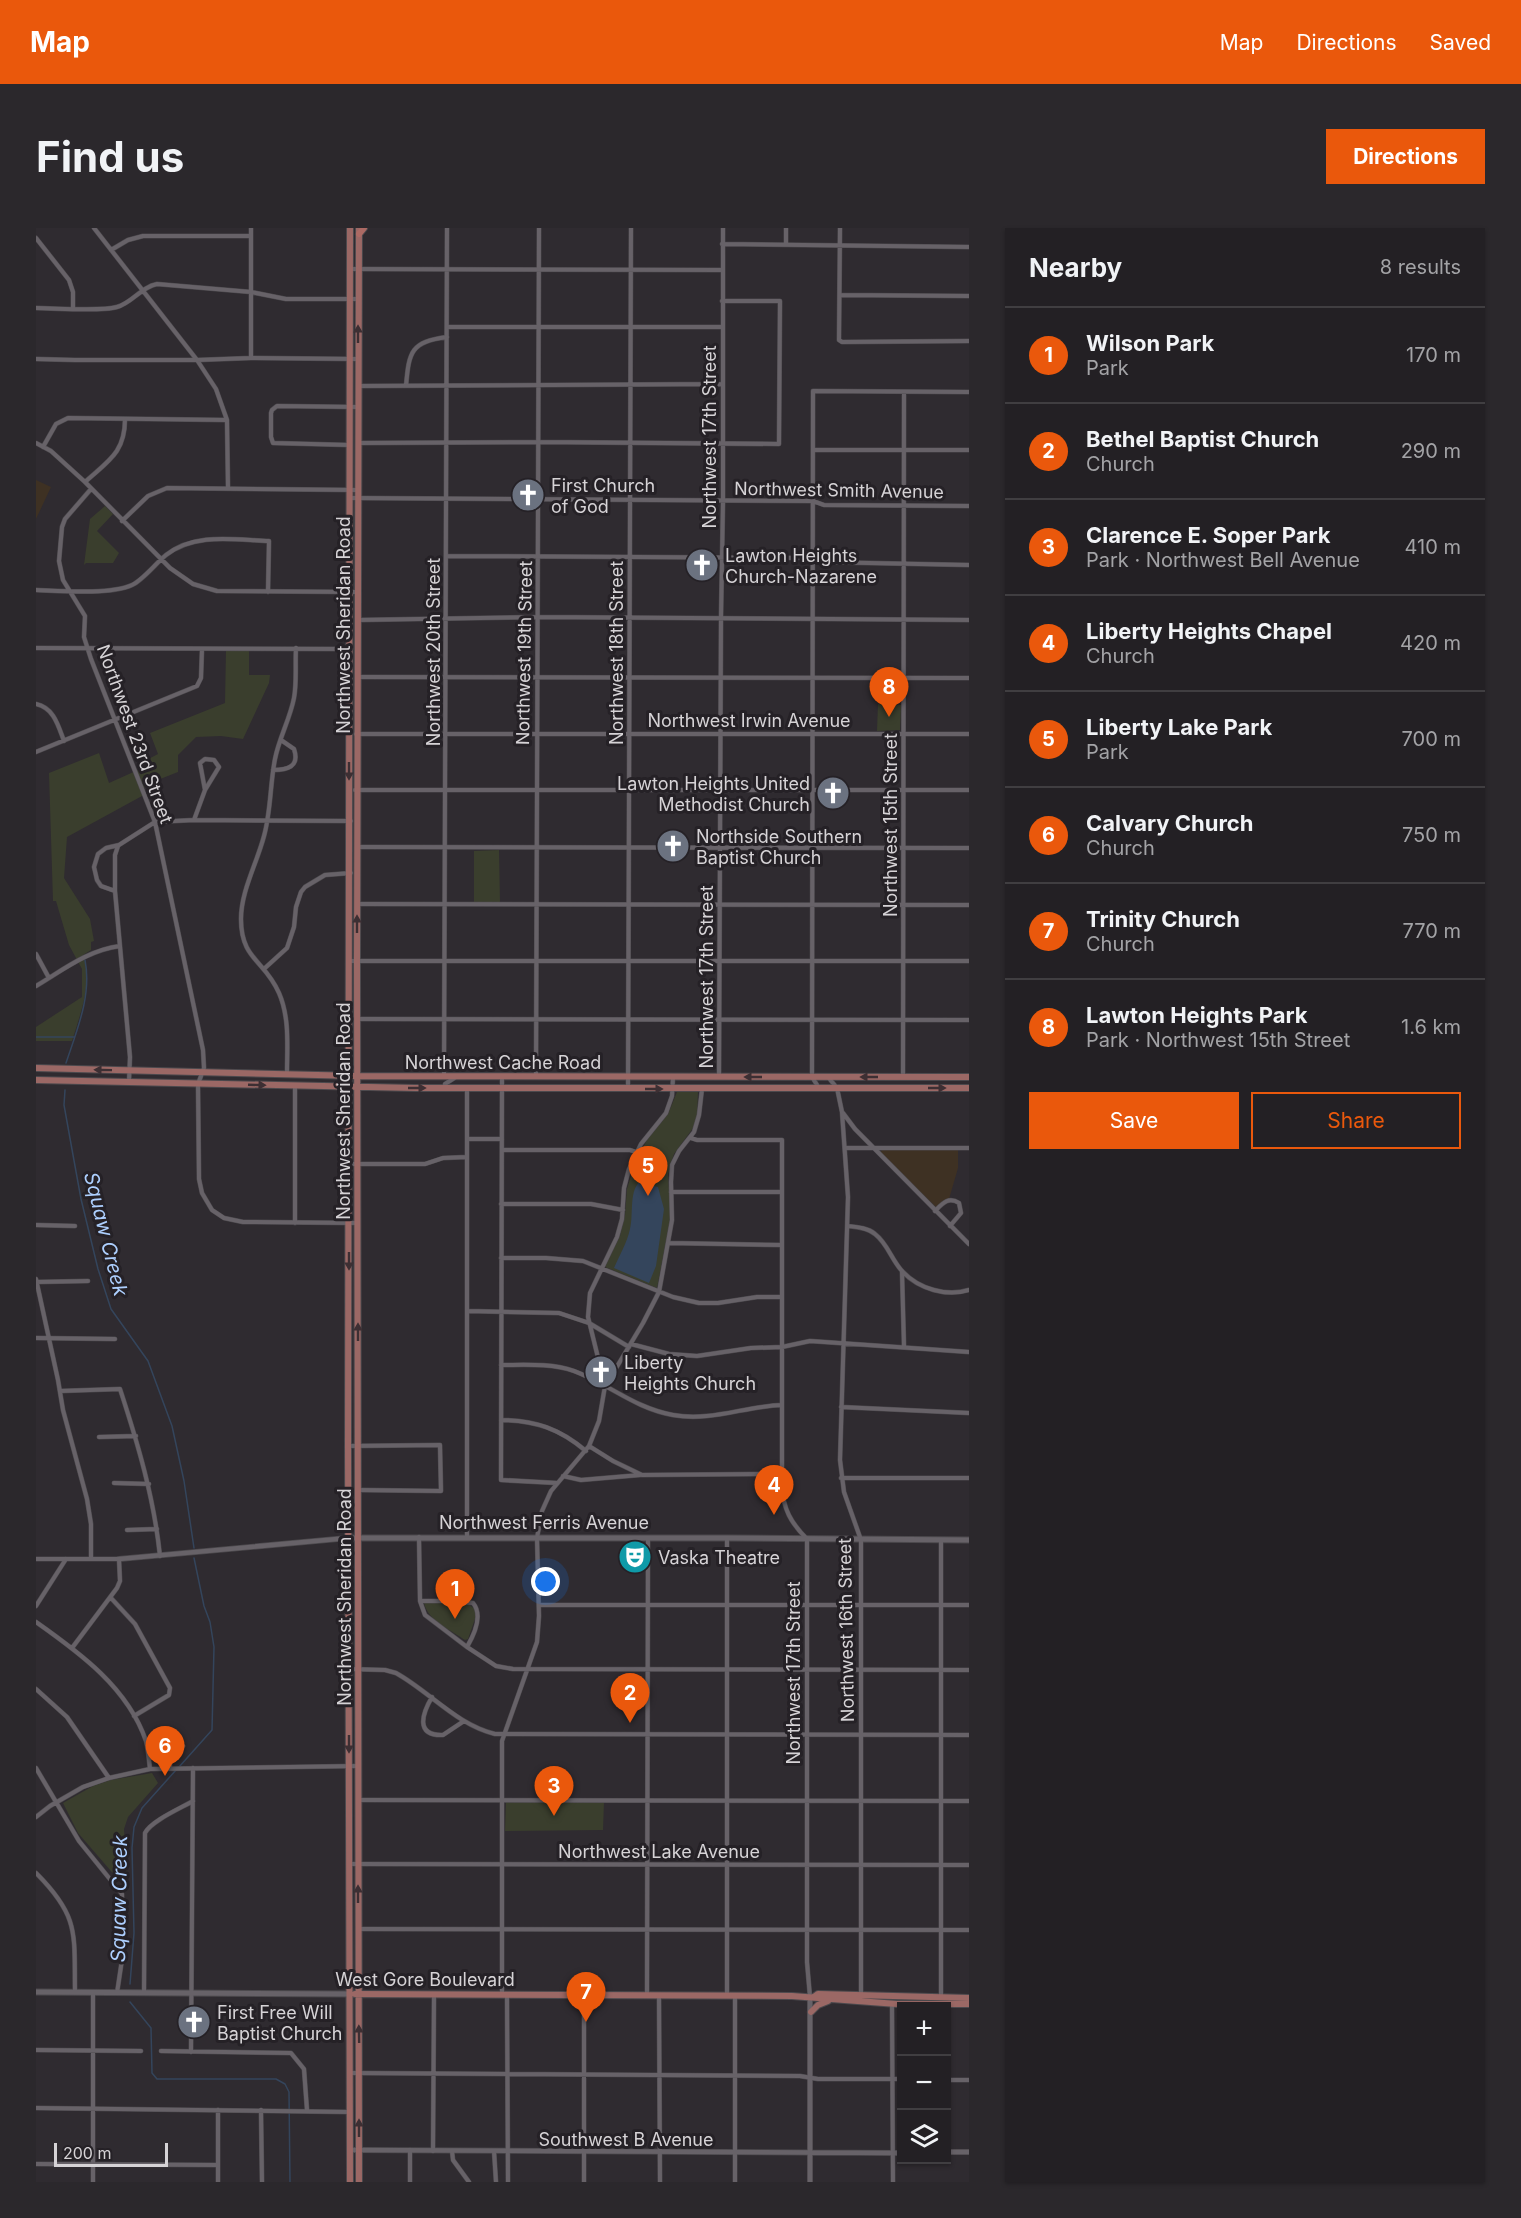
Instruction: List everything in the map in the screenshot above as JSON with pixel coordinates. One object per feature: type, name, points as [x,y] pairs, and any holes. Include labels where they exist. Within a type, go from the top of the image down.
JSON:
[{"type":"highway","points":[[359,231],[364,228]]},
{"type":"main road","name":"Northwest Sheridan Road","points":[[350,228],[348,821],[350,2182]]},
{"type":"main road","name":"Northwest Sheridan Road","points":[[359,231],[357,872],[359,2182]]},
{"type":"main road","name":"Northwest Cache Road","points":[[36,1068],[444,1077],[969,1077]]},
{"type":"main road","name":"Northwest Cache Road","points":[[36,1080],[295,1087],[502,1089],[969,1088]]},
{"type":"main road","points":[[348,1347],[351,1354],[352,1396],[358,1398]]},
{"type":"main road","points":[[348,1398],[354,1401],[358,1428]]},
{"type":"main road","name":"Northwest Ferris Avenue","points":[[348,1538],[969,1540]]},
{"type":"main road","name":"West Gore Boulevard","points":[[36,1992],[812,1997],[818,2000],[892,2004],[969,1998]]},
{"type":"main road","name":"West Gore Boulevard","points":[[812,1997],[818,1994],[861,1995],[969,2004]]},
{"type":"main road","points":[[811,2012],[818,2005],[830,2000]]},
{"type":"street","points":[[94,228],[216,389],[227,420],[228,488]]},
{"type":"street","points":[[250,358],[251,228]]},
{"type":"street","name":"Northwest 20th Street","points":[[444,1077],[447,228]]},
{"type":"street","name":"Northwest 19th Street","points":[[536,1077],[539,228]]},
{"type":"street","name":"Northwest 18th Street","points":[[628,1089],[631,228]]},
{"type":"street","name":"Northwest 17th Street","points":[[719,1078],[723,228]]},
{"type":"street","points":[[786,228],[786,245]]},
{"type":"street","points":[[840,228],[839,340],[842,342],[969,341]]},
{"type":"street","points":[[111,250],[128,240],[143,236],[251,236]]},
{"type":"street","points":[[36,238],[71,284],[73,308]]},
{"type":"street","points":[[722,244],[969,246]]},
{"type":"street","points":[[350,269],[722,270]]},
{"type":"street","points":[[36,308],[113,308],[126,303],[152,285],[163,284],[251,292],[286,299],[358,299]]},
{"type":"street","points":[[840,295],[969,296]]},
{"type":"street","points":[[358,443],[779,444],[780,301],[722,301]]},
{"type":"street","points":[[448,327],[722,327]]},
{"type":"street","points":[[406,386],[408,365],[418,346],[426,340],[448,337]]},
{"type":"street","points":[[36,359],[358,359]]},
{"type":"street","points":[[358,386],[723,384]]},
{"type":"street","points":[[819,1089],[812,1077],[813,391],[969,392]]},
{"type":"street","name":"Northwest 15th Street","points":[[903,1077],[904,392]]},
{"type":"street","points":[[349,445],[278,444],[271,441],[272,410],[277,406],[358,407]]},
{"type":"street","points":[[43,447],[56,424],[68,418],[227,420]]},
{"type":"street","points":[[86,482],[117,452],[125,434],[125,419]]},
{"type":"street","points":[[36,443],[51,451],[86,482],[161,559],[193,584],[217,591],[358,592]]},
{"type":"street","points":[[813,450],[969,450]]},
{"type":"street","points":[[122,521],[148,496],[174,487],[358,489]]},
{"type":"street","name":"Northwest 23rd Street","points":[[91,489],[73,507],[65,519],[59,561],[63,580],[85,616],[84,637],[155,822],[203,1050],[204,1073]]},
{"type":"street","name":"Northwest Smith Avenue","points":[[349,498],[813,501],[824,505],[969,506]]},
{"type":"street","points":[[36,590],[103,591],[133,585],[161,559],[182,545],[199,540],[269,541],[268,592]]},
{"type":"street","points":[[446,556],[630,556],[969,565]]},
{"type":"street","points":[[358,620],[538,617],[969,620]]},
{"type":"street","points":[[36,648],[358,649]]},
{"type":"street","points":[[287,1075],[284,1007],[279,992],[265,968],[250,955],[245,946],[241,916],[246,892],[265,835],[273,770],[295,693],[297,648]]},
{"type":"street","points":[[36,752],[197,686],[201,678],[202,649]]},
{"type":"street","points":[[358,677],[969,678]]},
{"type":"street","points":[[36,704],[54,716],[64,741]]},
{"type":"street","name":"Northwest Irwin Avenue","points":[[349,734],[969,734]]},
{"type":"street","points":[[273,770],[291,768],[295,762],[294,749],[280,740]]},
{"type":"street","points":[[194,820],[205,790],[218,771],[219,767],[214,760],[210,759],[205,759],[200,763],[205,790]]},
{"type":"street","points":[[349,790],[969,790]]},
{"type":"street","points":[[115,891],[101,886],[97,880],[94,867],[98,854],[106,848],[118,845],[155,822],[194,820],[358,821]]},
{"type":"street","points":[[118,845],[115,855],[115,891],[130,1070],[129,1081]]},
{"type":"street","points":[[358,847],[969,848]]},
{"type":"street","points":[[265,968],[287,948],[294,927],[296,907],[305,887],[325,875],[357,872]]},
{"type":"street","points":[[357,904],[445,906],[969,905]]},
{"type":"street","points":[[36,986],[100,949],[120,946]]},
{"type":"street","points":[[36,954],[49,978]]},
{"type":"street","points":[[348,961],[629,963],[969,961]]},
{"type":"street","points":[[359,1019],[969,1020]]},
{"type":"street","points":[[204,1073],[198,1084],[199,1179],[202,1193],[218,1215],[231,1221],[358,1223]]},
{"type":"street","points":[[444,1088],[445,1084],[457,1077]]},
{"type":"street","points":[[502,1077],[501,1482],[557,1483]]},
{"type":"street","points":[[803,1089],[812,1077]]},
{"type":"street","name":"Northwest 16th Street","points":[[828,1077],[837,1089],[842,1112],[848,1226],[839,1437],[841,1478],[861,1540],[861,1995]]},
{"type":"street","points":[[837,1089],[846,1077]]},
{"type":"street","points":[[605,1386],[589,1323],[590,1293],[617,1237],[623,1210],[626,1178],[636,1152],[666,1113],[673,1089],[673,1078]]},
{"type":"street","points":[[295,1087],[295,1223]]},
{"type":"street","points":[[466,1088],[467,1537]]},
{"type":"street","points":[[508,2182],[508,2074],[502,1930],[502,1741],[537,1642],[539,1605],[537,1538],[544,1504],[557,1483],[590,1446],[599,1420],[605,1386],[650,1312],[659,1292],[673,1211],[672,1165],[679,1151],[691,1138],[699,1115],[702,1089]]},
{"type":"street","points":[[842,1112],[873,1148],[969,1244]]},
{"type":"street","points":[[691,1138],[697,1140],[782,1140],[782,1498],[794,1526],[807,1539]]},
{"type":"street","points":[[467,1139],[502,1139]]},
{"type":"street","points":[[845,1148],[969,1148]]},
{"type":"street","points":[[502,1150],[630,1150],[636,1152]]},
{"type":"street","points":[[349,1164],[426,1164],[443,1158],[467,1157]]},
{"type":"street","points":[[671,1192],[782,1192]]},
{"type":"street","points":[[935,1211],[944,1201],[951,1200],[958,1203],[961,1213],[950,1226]]},
{"type":"street","points":[[501,1204],[591,1204],[623,1210]]},
{"type":"street","points":[[36,1225],[75,1226]]},
{"type":"street","points":[[848,1226],[861,1228],[878,1236],[902,1272],[919,1284],[939,1291],[969,1290]]},
{"type":"street","points":[[669,1243],[782,1245]]},
{"type":"street","points":[[501,1258],[583,1261],[659,1292],[699,1303],[718,1303],[757,1297],[782,1297]]},
{"type":"street","points":[[902,1272],[904,1346]]},
{"type":"street","points":[[88,1281],[36,1281],[63,1410],[87,1499],[91,1524],[91,1559]]},
{"type":"street","points":[[468,1311],[559,1313],[589,1323],[630,1346],[669,1354],[697,1356],[751,1348],[782,1347],[810,1341],[969,1352]]},
{"type":"street","points":[[36,1338],[115,1339]]},
{"type":"street","points":[[501,1365],[557,1367],[572,1370],[647,1408],[685,1417],[712,1416],[760,1406],[782,1405]]},
{"type":"street","points":[[60,1391],[120,1389],[149,1484],[160,1556]]},
{"type":"street","points":[[841,1407],[969,1413]]},
{"type":"street","points":[[501,1420],[525,1421],[549,1427],[568,1437],[586,1451]]},
{"type":"street","points":[[99,1437],[136,1436]]},
{"type":"street","points":[[348,1446],[441,1445],[441,1491],[358,1490]]},
{"type":"street","points":[[590,1446],[613,1461],[642,1475]]},
{"type":"street","points":[[563,1476],[581,1480],[642,1475],[782,1474]]},
{"type":"street","points":[[841,1478],[969,1478]]},
{"type":"street","points":[[114,1483],[149,1484]]},
{"type":"street","points":[[127,1530],[157,1529]]},
{"type":"street","points":[[419,1537],[420,1601],[425,1616],[496,1666],[513,1670],[969,1670]]},
{"type":"street","name":"Northwest Ferris Avenue","points":[[119,1559],[348,1538]]},
{"type":"street","points":[[647,1995],[648,1538]]},
{"type":"street","points":[[727,1538],[727,1996]]},
{"type":"street","name":"Northwest 17th Street","points":[[807,1539],[807,1984],[812,1997]]},
{"type":"street","points":[[941,1540],[941,2001]]},
{"type":"street","points":[[36,1559],[119,1559],[120,1581],[111,1598],[72,1648]]},
{"type":"street","points":[[36,1606],[67,1559]]},
{"type":"street","points":[[111,1598],[135,1623],[170,1688],[169,1695],[134,1716]]},
{"type":"street","points":[[420,1601],[452,1600],[473,1603],[478,1615],[467,1647]]},
{"type":"street","points":[[539,1605],[969,1605]]},
{"type":"street","points":[[36,1622],[72,1648],[112,1685],[134,1716],[146,1743],[150,1769]]},
{"type":"street","points":[[349,1669],[385,1670],[396,1673],[464,1721],[483,1731],[505,1734],[969,1735]]},
{"type":"street","points":[[36,1689],[67,1717],[109,1778]]},
{"type":"street","points":[[432,1697],[423,1712],[422,1719],[430,1733],[443,1735],[464,1721]]},
{"type":"street","points":[[171,1768],[170,1760],[183,1746]]},
{"type":"street","points":[[36,1817],[83,1787],[109,1778],[150,1769],[358,1766]]},
{"type":"street","points":[[36,1768],[79,1840],[122,1894],[123,1953],[117,1993]]},
{"type":"street","points":[[191,2052],[194,1768]]},
{"type":"street","points":[[358,1800],[969,1801]]},
{"type":"street","points":[[144,1993],[145,1833],[147,1828],[153,1824],[194,1801]]},
{"type":"street","name":"Northwest Lake Avenue","points":[[349,1864],[969,1865]]},
{"type":"street","points":[[36,1873],[65,1907],[72,1922],[75,1940],[75,1993]]},
{"type":"street","points":[[358,1929],[969,1930]]},
{"type":"street","points":[[93,1993],[93,2182]]},
{"type":"street","points":[[433,2151],[434,1995]]},
{"type":"street","points":[[584,1995],[584,2182]]},
{"type":"street","points":[[659,1995],[660,2182]]},
{"type":"street","points":[[735,1996],[735,2182]]},
{"type":"street","points":[[810,2182],[812,1997]]},
{"type":"street","points":[[892,2004],[892,2182]]},
{"type":"street","points":[[36,2050],[141,2051]]},
{"type":"street","points":[[161,2051],[291,2053],[304,2070],[307,2110]]},
{"type":"street","points":[[350,2073],[735,2075],[897,2079]]},
{"type":"street","points":[[951,2080],[969,2080]]},
{"type":"street","points":[[36,2108],[350,2112]]},
{"type":"street","points":[[218,2110],[218,2182]]},
{"type":"street","points":[[261,2110],[262,2182]]},
{"type":"street","name":"Southwest B Avenue","points":[[350,2150],[897,2153]]},
{"type":"street","points":[[410,2150],[410,2182]]},
{"type":"street","points":[[452,2151],[453,2160],[469,2182]]},
{"type":"street","points":[[494,2151],[496,2182]]},
{"type":"street","points":[[951,2152],[969,2152]]},
{"type":"street","points":[[36,2164],[218,2165]]},
{"type":"shaded area","points":[[36,480],[51,487],[36,519]]},
{"type":"shaded area","points":[[882,1150],[958,1150],[958,1168],[949,1199],[936,1207],[880,1153]]},
{"type":"green space","points":[[105,506],[113,514],[97,531],[119,553],[113,563],[86,563],[84,565],[90,519]]},
{"type":"green space","points":[[226,650],[249,650],[249,675],[270,675],[269,683],[243,739],[221,736],[196,737],[178,755],[178,772],[145,785],[142,796],[67,837],[64,878],[90,919],[94,941],[91,942],[91,950],[83,955],[87,977],[86,988],[72,1041],[36,1041],[36,1027],[82,997],[82,969],[69,945],[56,901],[53,901],[49,773],[99,753],[109,783],[138,770],[137,765],[158,754],[150,733],[225,703]]},
{"type":"green space","points":[[878,704],[901,705],[900,730],[877,731]]},
{"type":"green space","points":[[499,850],[500,903],[474,902],[474,851]]},
{"type":"green space","points":[[677,1092],[698,1092],[697,1118],[693,1128],[674,1154],[668,1175],[671,1215],[657,1288],[605,1267],[620,1236],[625,1215],[627,1189],[635,1163],[647,1140],[668,1114]]},
{"type":"green space","points":[[424,1603],[468,1604],[475,1609],[476,1616],[468,1639],[465,1640],[435,1620]]},
{"type":"green space","points":[[152,1773],[158,1783],[128,1817],[124,1829],[127,1876],[117,1878],[78,1833],[63,1803],[93,1786],[111,1780]]},
{"type":"green space","points":[[506,1802],[604,1802],[603,1830],[505,1831]]},
{"type":"water","points":[[642,1180],[658,1187],[664,1209],[656,1266],[649,1283],[614,1268],[629,1234],[633,1196]]},
{"type":"waterway","name":"Squaw Creek","points":[[66,1063],[85,999],[87,986],[85,960]]},
{"type":"waterway","points":[[36,1037],[74,1037]]},
{"type":"waterway","name":"Squaw Creek","points":[[65,1090],[64,1105],[81,1199],[98,1269],[111,1309],[148,1361],[172,1426],[184,1481],[194,1548]]},
{"type":"waterway","name":"Squaw Creek","points":[[179,1767],[212,1730],[214,1647],[194,1558]]},
{"type":"waterway","name":"Squaw Creek","points":[[130,1984],[134,1933],[132,1848],[134,1827],[142,1808],[176,1770]]},
{"type":"waterway","name":"Squaw Creek","points":[[130,2002],[151,2028],[152,2073],[157,2079],[276,2079],[285,2084],[289,2092],[290,2182]]},
{"type":"place","name":"First Church of God","points":[[528,495]]},
{"type":"place","name":"Lawton Heights Church-Nazarene","points":[[702,565]]},
{"type":"place","name":"Lawton Heights Park","points":[[889,717]]},
{"type":"place","name":"Lawton Heights United Methodist Church","points":[[833,793]]},
{"type":"place","name":"Northside Southern Baptist Church","points":[[673,846]]},
{"type":"place","name":"Liberty Lake Park","points":[[648,1196]]},
{"type":"place","name":"Liberty Heights Church","points":[[601,1372]]},
{"type":"place","name":"Liberty Heights Chapel","points":[[774,1515]]},
{"type":"place","name":"Vaska Theatre","points":[[635,1557]]},
{"type":"place","name":"Wilson Park","points":[[455,1619]]},
{"type":"place","name":"Bethel Baptist Church","points":[[630,1723]]},
{"type":"place","name":"Calvary Church","points":[[165,1776]]},
{"type":"place","name":"Clarence E. Soper Park","points":[[554,1816]]},
{"type":"place","name":"First Free Will Baptist Church","points":[[194,2022]]},
{"type":"place","name":"Trinity Church","points":[[586,2022]]}]
